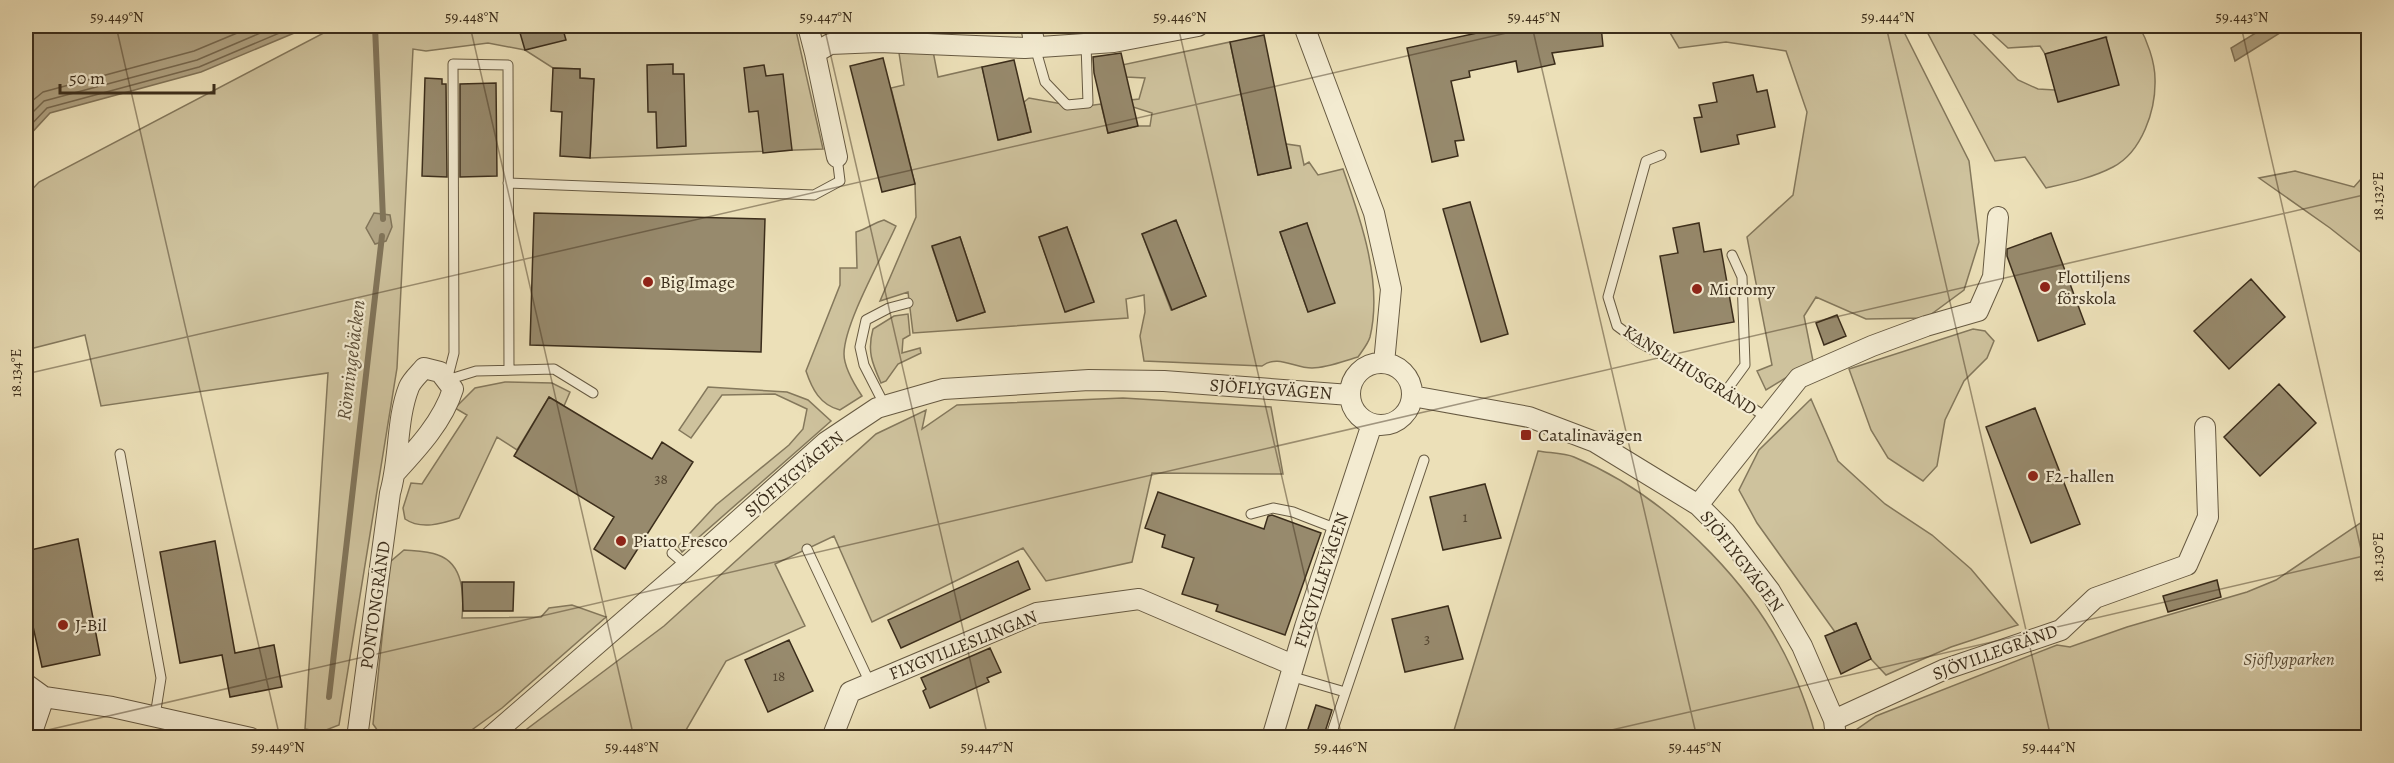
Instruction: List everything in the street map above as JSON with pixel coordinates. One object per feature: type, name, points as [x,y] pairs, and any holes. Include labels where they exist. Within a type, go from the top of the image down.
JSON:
[{"type":"street","points":[[808,26],[837,157]]},
{"type":"street","points":[[1031,26],[1035,47]]},
{"type":"street","points":[[815,53],[830,44],[879,42],[1035,47],[1086,44],[1114,42],[1198,26]]},
{"type":"street","points":[[1304,26],[1374,213],[1391,289],[1383,363]]},
{"type":"street","name":"KANSLIHUSGRÄND","points":[[1698,505],[1799,378],[1872,346],[1926,326],[1978,311],[1993,277],[1998,217]]},
{"type":"street","points":[[1383,363],[1402,372],[1408,379],[1412,396],[1406,413],[1399,420],[1390,424],[1372,424],[1356,413],[1350,394],[1351,385],[1364,369],[1373,364],[1383,363]]},
{"type":"street","name":"PONTONGRÄND","points":[[357,738],[402,417],[410,385],[424,369],[440,372],[453,388],[447,406],[417,448],[395,473]]},
{"type":"street","name":"SJÖFLYGVÄGEN","points":[[489,738],[826,442],[877,408],[943,389],[1089,380],[1164,381],[1350,394]]},
{"type":"street","name":"SJÖFLYGVÄGEN","points":[[1412,396],[1529,417],[1595,442],[1698,505],[1725,532],[1770,591],[1802,646],[1835,729]]},
{"type":"street","name":"FLYGVILLEVÄGEN","points":[[1272,738],[1372,424]]},
{"type":"street","name":"SJÖVILLEGRÄND","points":[[1835,729],[1943,670],[2061,630],[2096,598],[2187,565],[2208,517],[2205,427]]},
{"type":"street","name":"FLYGVILLESLINGAN","points":[[832,738],[850,692],[1037,613],[1139,599],[1292,670]]},
{"type":"street","points":[[26,684],[44,697],[112,707],[251,738]]},
{"type":"street","points":[[30,738],[44,697]]},
{"type":"lane","points":[[1035,47],[1045,82],[1067,105],[1088,103],[1086,44]]},
{"type":"lane","points":[[447,380],[454,353],[453,64],[508,65],[509,370]]},
{"type":"lane","name":"KANSLIHUSGRÄND","points":[[1661,155],[1646,160],[1608,297],[1617,326],[1640,343],[1726,391],[1768,418]]},
{"type":"lane","points":[[508,183],[814,195],[840,181],[837,157]]},
{"type":"lane","points":[[1726,391],[1745,365],[1742,277],[1732,255]]},
{"type":"lane","points":[[885,406],[864,365],[860,347],[866,320],[889,308],[908,303]]},
{"type":"lane","points":[[447,380],[476,370],[554,369],[593,393]]},
{"type":"lane","points":[[120,454],[161,678],[155,716]]},
{"type":"lane","points":[[1330,738],[1424,460]]},
{"type":"lane","points":[[1251,514],[1273,508],[1293,512],[1337,530]]},
{"type":"lane","points":[[807,549],[870,683]]},
{"type":"lane","points":[[672,553],[687,566]]},
{"type":"lane","points":[[1292,670],[1346,692]]},
{"type":"green space","points":[[337,26],[795,26],[823,149],[590,158],[594,79],[580,78],[580,69],[553,68],[525,50],[488,43],[426,51],[413,49],[397,368],[339,725],[321,732],[305,729],[328,373],[101,406],[85,335],[26,350],[26,196],[39,182]]},
{"type":"green space","points":[[1666,26],[1901,26],[1969,161],[1979,242],[1964,290],[1926,318],[1866,319],[1816,297],[1804,316],[1813,361],[1766,390],[1757,371],[1772,365],[1747,237],[1793,195],[1807,112],[1786,51],[1726,42],[1679,48]]},
{"type":"green space","points":[[1924,26],[1966,26],[2018,80],[2038,89],[2055,90],[2106,38],[2045,54],[2040,46],[2008,48],[1984,26],[1992,26],[1993,29],[2010,26],[2139,26],[2154,66],[2155,91],[2150,117],[2139,141],[2123,160],[2113,167],[2088,177],[2046,188],[2025,157],[1995,161]]},
{"type":"green space","points":[[1230,42],[1258,175],[1291,168],[1286,144],[1300,146],[1304,165],[1309,162],[1318,175],[1343,169],[1363,230],[1374,295],[1370,337],[1358,357],[1318,368],[1280,361],[1262,366],[1144,361],[1140,336],[1145,312],[1144,295],[1126,299],[1128,318],[913,333],[908,292],[880,301],[916,217],[915,184],[891,88],[904,85],[899,53],[933,51],[938,77],[982,67],[999,140],[1031,132],[1024,102],[1029,98],[1079,107],[1101,104],[1108,133],[1138,126],[1150,126],[1152,113],[1133,107],[1131,100],[1139,99],[1145,78],[1126,77],[1122,65]],"holes":[[[1176,221],[1206,296],[1171,310],[1142,234]],[[1307,223],[1308,312],[1280,232]],[[1067,227],[1094,301],[1066,312],[1039,237]],[[960,237],[985,312],[957,321],[932,247]]]},
{"type":"green space","points":[[2295,171],[2354,187],[2368,171],[2368,258],[2259,178]]},
{"type":"green space","points":[[884,220],[896,226],[857,308],[850,326],[844,354],[848,370],[862,396],[840,410],[822,400],[811,384],[806,371],[840,285],[840,268],[857,268],[856,232]]},
{"type":"green space","points":[[908,314],[910,335],[903,339],[902,353],[920,348],[921,353],[898,364],[886,381],[881,383],[871,357],[870,344],[873,329],[894,316]]},
{"type":"green space","points":[[1973,329],[1985,331],[1994,341],[1987,358],[1964,381],[1945,420],[1937,466],[1923,481],[1888,458],[1871,430],[1849,369]]},
{"type":"green space","points":[[505,382],[552,383],[570,392],[564,406],[549,397],[517,450],[497,437],[459,518],[424,525],[405,519],[403,508],[411,483],[422,484],[467,415],[455,408],[475,388]]},
{"type":"green space","points":[[708,387],[787,392],[808,400],[831,421],[682,552],[678,546],[716,505],[789,445],[803,429],[807,409],[775,394],[722,395],[691,438],[679,430]]},
{"type":"green space","points":[[1123,398],[1271,407],[1283,474],[1152,473],[1132,562],[1046,581],[1023,548],[872,622],[834,536],[775,564],[805,626],[726,661],[682,737],[515,738],[664,626],[876,434],[926,410],[922,429],[957,405]]},
{"type":"green space","points":[[1811,399],[1838,461],[1885,504],[1932,535],[1971,569],[2018,625],[1951,647],[1886,675],[1871,659],[1856,623],[1835,632],[1757,523],[1739,490],[1759,450]]},
{"type":"green space","points":[[1538,451],[1574,457],[1610,475],[1646,497],[1711,553],[1740,586],[1765,621],[1786,657],[1808,710],[1815,737],[1452,737]]},
{"type":"green space","name":"Sjöflygparken","points":[[2368,518],[2368,737],[1856,737],[1856,730],[1876,716],[2057,645],[2070,647],[2127,627],[2247,592],[2276,580]]},
{"type":"green space","points":[[404,550],[434,554],[447,559],[453,566],[458,573],[462,591],[462,618],[541,617],[549,608],[572,605],[606,617],[502,708],[462,737],[382,737],[373,724],[390,562]]},
{"type":"water","points":[[26,26],[311,26],[201,72],[50,113],[26,139]]},
{"type":"water","points":[[2267,26],[2291,26],[2235,61],[2231,48]]},
{"type":"water","points":[[374,213],[390,215],[392,227],[386,241],[375,244],[366,228]]},
{"type":"building","points":[[518,26],[562,26],[566,40],[525,50]]},
{"type":"building","points":[[1497,26],[1601,26],[1603,46],[1552,53],[1555,64],[1518,72],[1516,61],[1469,71],[1470,77],[1451,81],[1464,140],[1455,141],[1458,156],[1432,162],[1407,48],[1482,32],[1481,29]]},
{"type":"building","points":[[1264,35],[1291,168],[1258,175],[1230,42]]},
{"type":"building","points":[[2106,37],[2119,85],[2058,102],[2045,54]]},
{"type":"building","points":[[1121,53],[1138,126],[1108,133],[1094,73],[1093,57]]},
{"type":"building","points":[[883,58],[915,184],[882,192],[850,66]]},
{"type":"building","points":[[1014,60],[1031,132],[998,140],[982,67]]},
{"type":"building","points":[[673,64],[673,74],[684,74],[686,146],[657,148],[656,112],[648,112],[647,65]]},
{"type":"building","points":[[764,65],[766,76],[783,74],[792,150],[763,153],[758,111],[749,112],[744,68]]},
{"type":"building","points":[[553,68],[580,69],[580,78],[594,79],[590,158],[560,156],[562,112],[551,111]]},
{"type":"building","points":[[1753,75],[1757,92],[1767,90],[1775,127],[1737,135],[1739,144],[1701,152],[1694,118],[1702,117],[1699,105],[1717,102],[1713,83]]},
{"type":"building","points":[[425,78],[442,79],[442,84],[446,84],[447,177],[422,176]]},
{"type":"building","points":[[496,83],[497,176],[460,177],[460,84]]},
{"type":"building","points":[[1470,202],[1508,334],[1481,342],[1443,209]]},
{"type":"building","name":"Big Image","points":[[534,213],[765,219],[761,352],[530,345]]},
{"type":"building","points":[[1176,220],[1206,296],[1172,310],[1142,234]]},
{"type":"building","points":[[1307,223],[1335,303],[1308,312],[1280,232]]},
{"type":"building","name":"Micromy","points":[[1699,223],[1704,252],[1721,249],[1734,322],[1674,333],[1660,256],[1678,253],[1673,228]]},
{"type":"building","points":[[1067,227],[1094,302],[1065,312],[1039,237]]},
{"type":"building","name":"Flottiljens förskola","points":[[2051,233],[2085,324],[2038,341],[2007,256],[2007,249]]},
{"type":"building","points":[[960,237],[985,312],[957,321],[932,246]]},
{"type":"building","points":[[2251,279],[2285,317],[2229,369],[2194,331]]},
{"type":"building","points":[[1837,315],[1846,336],[1824,345],[1816,323]]},
{"type":"building","points":[[2279,384],[2316,423],[2260,476],[2224,437]]},
{"type":"building","points":[[549,397],[652,459],[662,442],[693,462],[625,569],[594,549],[614,517],[514,456]]},
{"type":"building","name":"F2-hallen","points":[[2035,408],[2080,524],[2031,543],[1986,427]]},
{"type":"building","points":[[1485,484],[1501,538],[1443,550],[1430,497]]},
{"type":"building","points":[[1158,492],[1264,529],[1268,516],[1272,515],[1321,533],[1285,635],[1216,611],[1218,605],[1182,594],[1194,558],[1162,547],[1165,535],[1145,528]]},
{"type":"building","name":"J-Bil","points":[[78,539],[100,655],[42,667],[26,595],[26,551]]},
{"type":"building","points":[[215,541],[235,653],[274,645],[282,687],[230,697],[222,655],[180,663],[160,552]]},
{"type":"building","points":[[1018,561],[1030,589],[901,648],[888,620]]},
{"type":"building","points":[[2217,580],[2221,597],[2168,612],[2163,596]]},
{"type":"building","points":[[462,582],[514,582],[513,611],[463,611]]},
{"type":"building","points":[[1448,606],[1463,659],[1405,672],[1392,619]]},
{"type":"building","points":[[1856,623],[1871,659],[1841,674],[1825,636]]},
{"type":"building","points":[[789,640],[813,691],[768,712],[745,660]]},
{"type":"building","points":[[990,648],[1001,672],[987,678],[989,682],[930,708],[923,691],[926,689],[921,678]]},
{"type":"building","points":[[1316,705],[1332,710],[1323,738],[1305,738]]},
{"type":"waterway","name":"Rönningebäcken","points":[[375,26],[383,219]]},
{"type":"waterway","name":"Rönningebäcken","points":[[329,697],[382,236]]},
{"type":"place","name":"Big Image","points":[[648,282]]},
{"type":"place","name":"Flottiljens förskola","points":[[2045,287]]},
{"type":"place","name":"Micromy","points":[[1697,289]]},
{"type":"place","name":"Catalinavägen","points":[[1526,435]]},
{"type":"place","name":"F2-hallen","points":[[2033,476]]},
{"type":"place","name":"Piatto Fresco","points":[[621,541]]},
{"type":"place","name":"J-Bil","points":[[63,625]]}]
